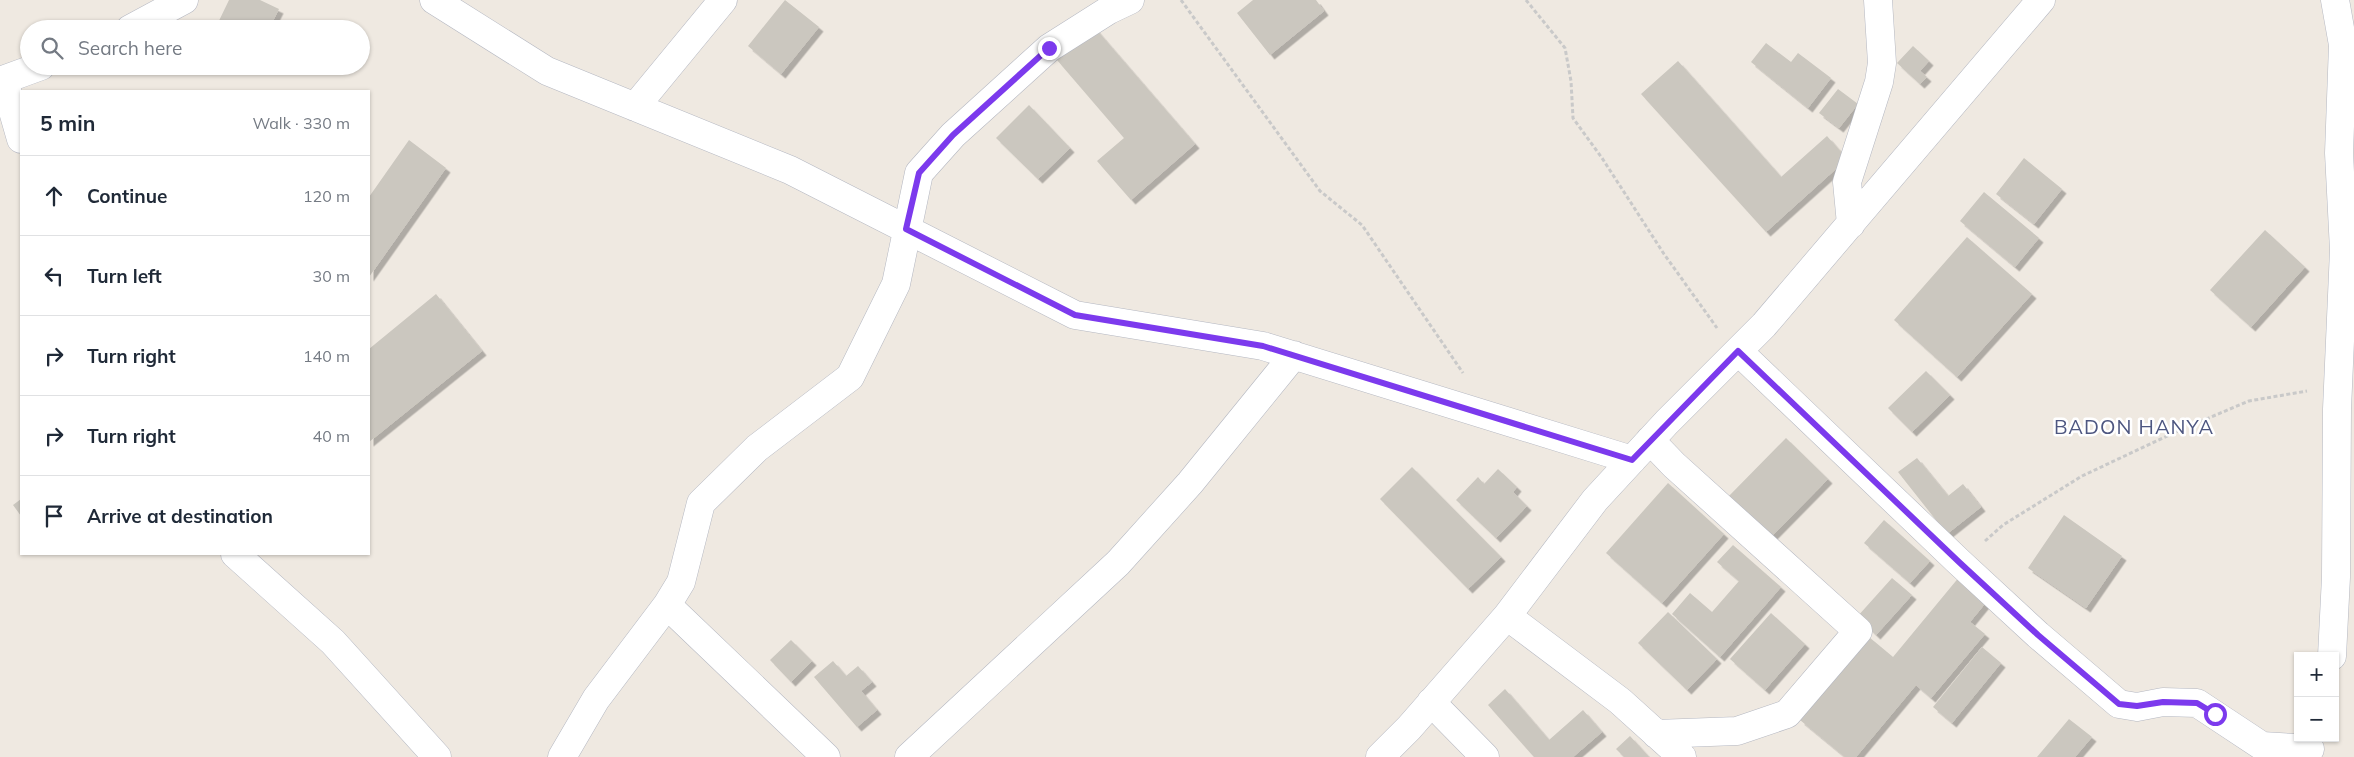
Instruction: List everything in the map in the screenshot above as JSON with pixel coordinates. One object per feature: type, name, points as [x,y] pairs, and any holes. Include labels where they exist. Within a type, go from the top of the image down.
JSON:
[{"type":"street","points":[[147,20],[184,0]]},
{"type":"street","points":[[434,0],[547,71],[790,170],[1075,315],[1263,346],[1632,460]]},
{"type":"street","points":[[635,107],[723,0]]},
{"type":"street","points":[[562,757],[596,699],[667,605],[680,582],[701,503],[757,448],[850,377],[896,284],[919,173],[953,135],[1049,48],[1109,10],[1130,0]]},
{"type":"street","points":[[1850,224],[1847,182],[1879,82],[1882,63],[1878,0]]},
{"type":"street","points":[[1380,757],[1507,616],[1595,500],[1650,440],[1764,325],[2041,0]]},
{"type":"street","points":[[2332,652],[2345,500],[2338,386],[2349,248],[2339,152],[2349,39],[2335,0]]},
{"type":"street","points":[[20,74],[2,81],[20,136]]},
{"type":"street","points":[[1738,351],[1959,562],[2038,635],[2119,704],[2137,706],[2163,702],[2197,703],[2262,746],[2310,748]]},
{"type":"street","points":[[909,757],[1118,563],[1190,484],[1294,355]]},
{"type":"street","points":[[1650,440],[1858,631],[1787,714],[1737,731],[1656,734]]},
{"type":"street","points":[[236,555],[333,642],[437,757]]},
{"type":"street","points":[[667,605],[826,757]]},
{"type":"street","points":[[1507,616],[1620,701],[1682,757]]},
{"type":"street","points":[[1431,702],[1485,757]]},
{"type":"path","points":[[1181,0],[1320,191],[1362,225],[1437,332],[1491,417]]},
{"type":"path","points":[[1526,0],[1565,48],[1573,118],[1602,158],[1664,254],[1714,324],[1738,351]]},
{"type":"path","points":[[1959,562],[2003,525],[2082,476],[2180,430],[2249,401],[2338,386]]},
{"type":"building","points":[[229,0],[260,0],[279,9],[274,20],[219,20]]},
{"type":"building","points":[[785,0],[819,27],[781,74],[748,46]]},
{"type":"building","points":[[1253,0],[1316,0],[1324,11],[1270,55],[1237,13]]},
{"type":"building","points":[[1094,27],[1195,144],[1131,200],[1097,161],[1124,138],[1057,60]]},
{"type":"building","points":[[1766,43],[1791,62],[1798,53],[1831,78],[1808,108],[1751,62]]},
{"type":"building","points":[[1913,46],[1929,61],[1920,71],[1927,77],[1920,84],[1897,63]]},
{"type":"building","points":[[1678,61],[1781,177],[1827,136],[1847,159],[1766,232],[1641,94]]},
{"type":"building","points":[[1838,89],[1858,104],[1839,128],[1819,113]]},
{"type":"building","points":[[1029,105],[1070,148],[1038,179],[996,138]]},
{"type":"building","points":[[409,140],[446,168],[370,276],[370,196]]},
{"type":"building","points":[[2024,158],[2062,189],[2034,224],[1996,194]]},
{"type":"building","points":[[1984,192],[2039,238],[2015,267],[1960,221]]},
{"type":"building","points":[[2265,230],[2305,267],[2251,327],[2210,290]]},
{"type":"building","points":[[1967,237],[2032,294],[1957,377],[1894,320]]},
{"type":"building","points":[[436,294],[482,351],[370,441],[370,348]]},
{"type":"building","points":[[1926,371],[1950,395],[1912,432],[1888,408]]},
{"type":"building","points":[[1786,438],[1828,479],[1769,539],[1727,498]]},
{"type":"building","points":[[1917,458],[1948,496],[1963,484],[1981,507],[1947,534],[1898,472]]},
{"type":"building","points":[[1412,467],[1501,557],[1468,589],[1380,499]]},
{"type":"building","points":[[1498,469],[1517,487],[1513,492],[1527,506],[1496,538],[1456,500],[1478,477],[1484,484]]},
{"type":"building","points":[[1668,483],[1724,534],[1662,603],[1606,553]]},
{"type":"building","points":[[20,500],[20,515],[13,505]]},
{"type":"building","points":[[2064,515],[2122,556],[2086,608],[2028,568]]},
{"type":"building","points":[[1884,520],[1930,561],[1910,583],[1864,543]]},
{"type":"building","points":[[1733,545],[1781,587],[1720,657],[1672,614],[1690,593],[1712,612],[1739,581],[1717,562]]},
{"type":"building","points":[[1960,576],[1988,600],[1970,622],[1985,634],[1931,698],[1916,685],[1856,757],[1845,757],[1800,720],[1869,637],[1893,657]]},
{"type":"building","points":[[1892,578],[1912,595],[1876,635],[1857,617]]},
{"type":"building","points":[[1668,612],[1717,659],[1687,690],[1638,643]]},
{"type":"building","points":[[1771,613],[1805,644],[1765,690],[1730,659]]},
{"type":"building","points":[[791,640],[812,661],[791,682],[770,660]]},
{"type":"building","points":[[1982,647],[2001,663],[1952,723],[1933,707]]},
{"type":"building","points":[[833,661],[846,676],[858,666],[872,682],[861,691],[877,710],[857,727],[814,677]]},
{"type":"building","points":[[1505,689],[1549,740],[1583,710],[1602,732],[1573,757],[1534,757],[1488,705]]},
{"type":"building","points":[[2069,719],[2092,737],[2075,757],[2037,757]]},
{"type":"building","points":[[1630,736],[1649,757],[1624,757],[1616,749]]},
{"type":"district","name":"BADON HANYA","points":[[2134,426]]},
{"type":"route","points":[[1049,48],[999,91],[953,135],[919,173],[906,229],[1075,315],[1263,346],[1632,460],[1738,351],[1959,562],[2038,635],[2119,704],[2137,706],[2163,702],[2197,703],[2215,714]]}]
